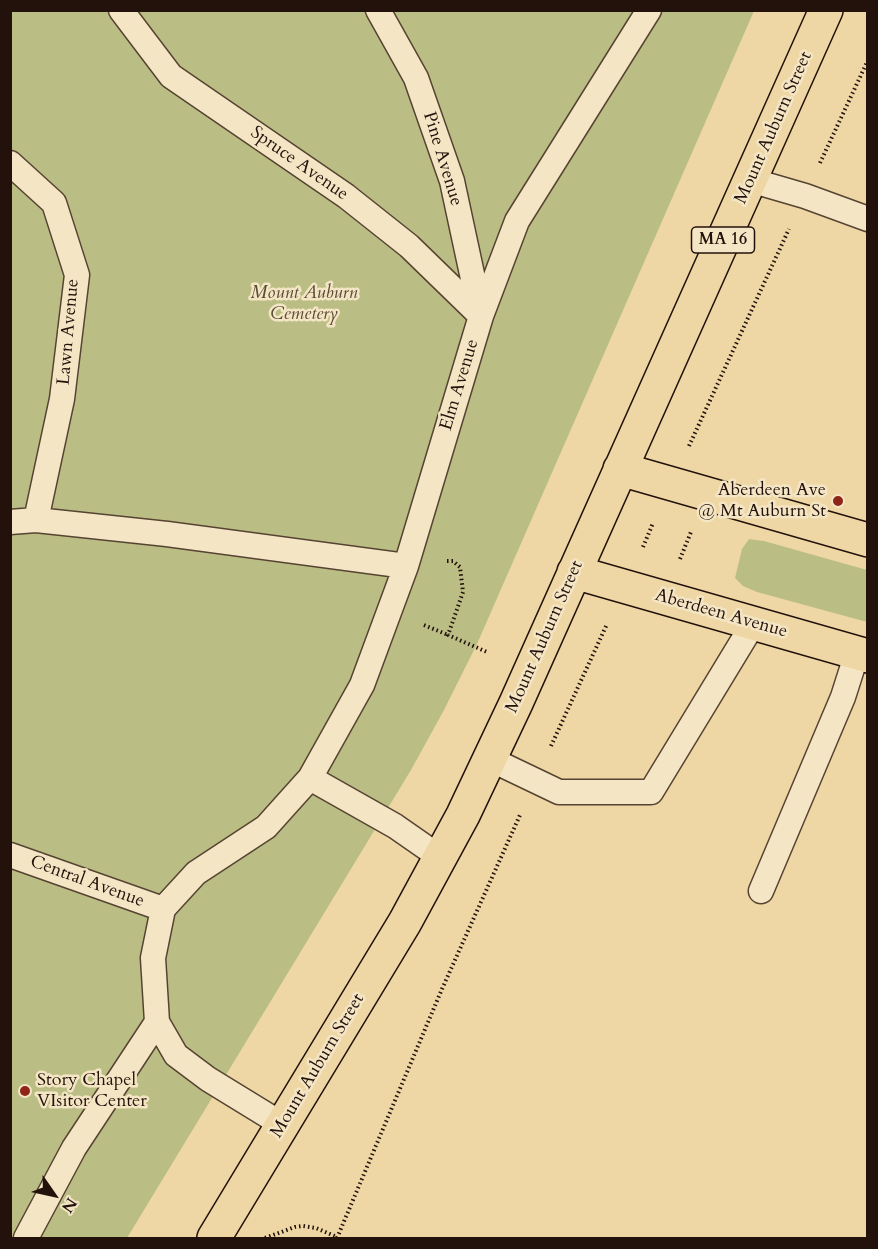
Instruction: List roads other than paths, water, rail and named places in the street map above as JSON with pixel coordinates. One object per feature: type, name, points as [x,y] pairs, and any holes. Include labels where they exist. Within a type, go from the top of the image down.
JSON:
[{"type":"main road","name":"Mount Auburn Street","points":[[224,1235],[283,1125],[441,858],[490,759],[826,10]]},
{"type":"main road","points":[[620,469],[867,540]]},
{"type":"main road","name":"Aberdeen Avenue","points":[[574,572],[862,655]]},
{"type":"lane","name":"Spruce Avenue","points":[[121,10],[171,76],[346,196],[409,246],[481,316]]},
{"type":"lane","name":"Pine Avenue","points":[[378,10],[416,78],[452,181],[481,316]]},
{"type":"lane","name":"Elm Avenue","points":[[163,909],[196,873],[266,827],[310,778],[362,685],[406,566],[481,316],[517,221],[649,10]]},
{"type":"lane","name":"Lawn Avenue","points":[[10,163],[54,203],[76,275],[62,399],[36,520]]},
{"type":"lane","points":[[750,180],[805,196],[867,219]]},
{"type":"lane","points":[[10,522],[36,520],[167,534],[406,566]]},
{"type":"lane","points":[[490,759],[559,792],[651,792],[753,624]]},
{"type":"lane","points":[[760,891],[862,655]]},
{"type":"lane","points":[[310,778],[396,826],[441,858]]},
{"type":"lane","name":"Central Avenue","points":[[10,855],[163,909]]},
{"type":"lane","points":[[163,909],[153,958],[157,1022],[176,1055],[208,1079],[283,1125]]},
{"type":"lane","points":[[26,1239],[74,1148],[157,1022]]},
{"type":"place","name":"Aberdeen Ave @ Mt Auburn St","points":[[838,501]]},
{"type":"place","name":"Story Chapel VIsitor Center","points":[[25,1091]]},
{"type":"park label","name":"Mount Auburn Cemetery","points":[[304,304]]}]
